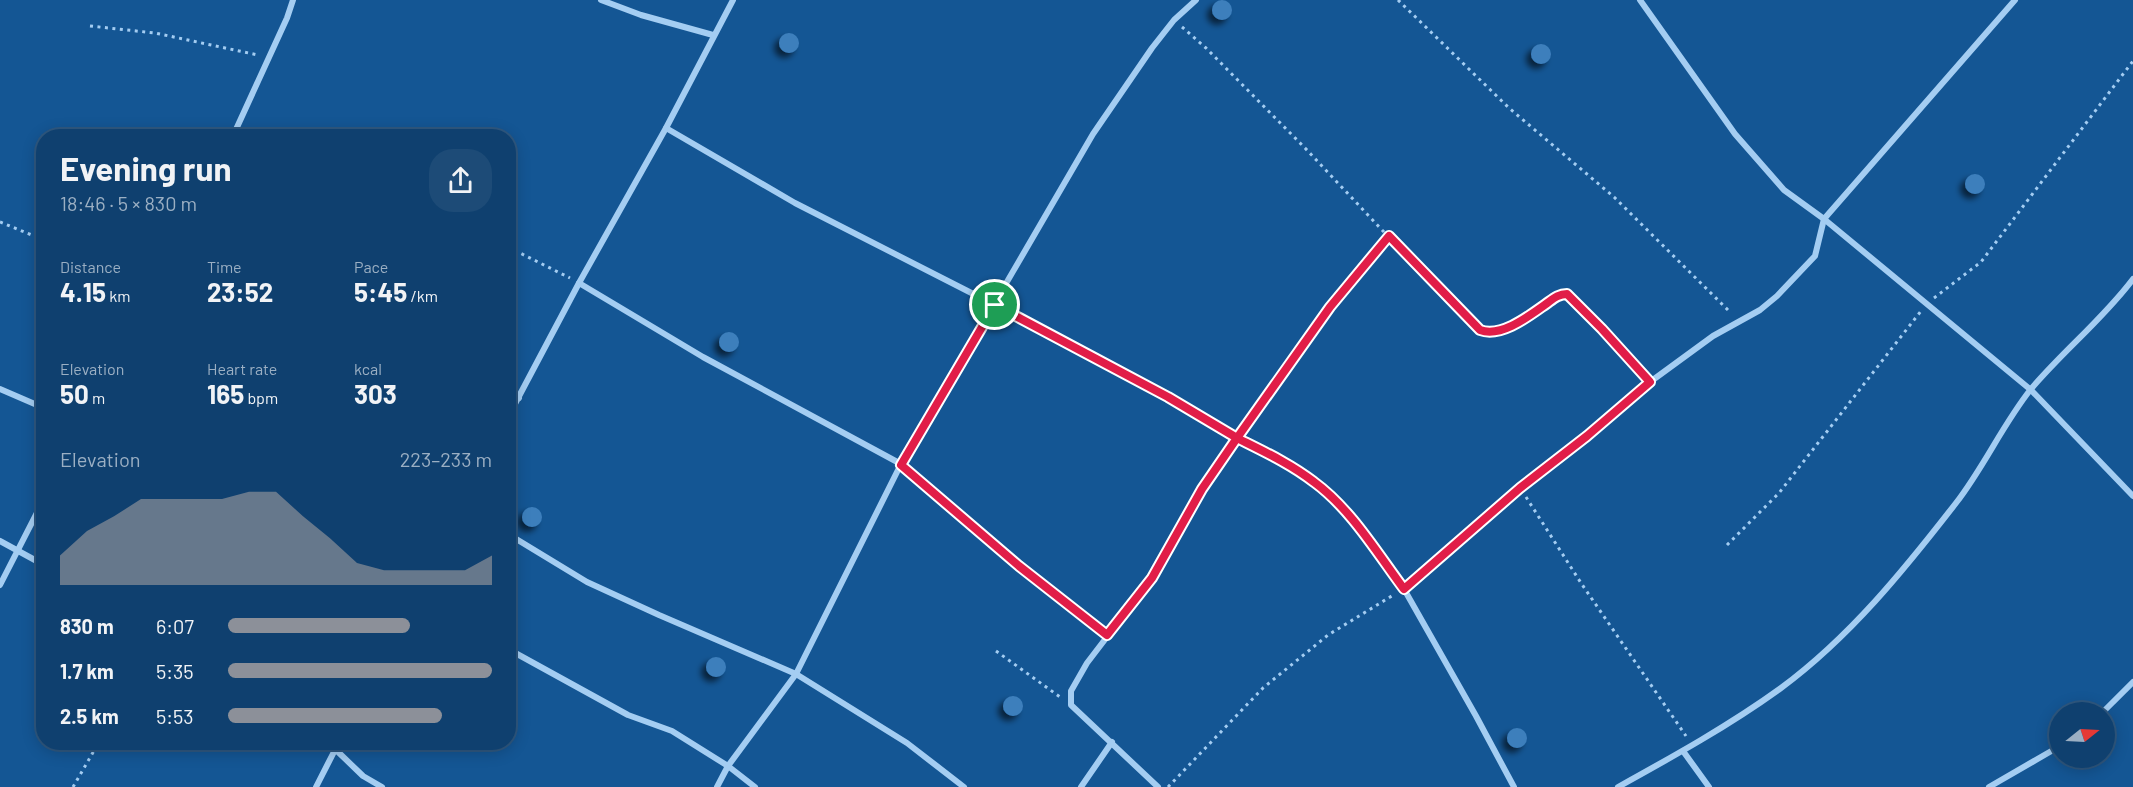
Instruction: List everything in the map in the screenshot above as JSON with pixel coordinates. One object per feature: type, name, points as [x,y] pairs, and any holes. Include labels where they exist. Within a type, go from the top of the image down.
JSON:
[{"type":"street","points":[[236,129],[287,18],[292,0]]},
{"type":"street","points":[[601,0],[641,15],[713,35]]},
{"type":"street","points":[[516,403],[733,0]]},
{"type":"street","points":[[717,787],[728,766],[796,674],[901,465],[1093,134],[1123,87],[1174,20],[1196,0]]},
{"type":"street","points":[[1640,0],[1735,134],[1784,189],[1824,219],[2031,390],[2133,496]]},
{"type":"street","points":[[1404,589],[1520,488],[1587,436],[1650,382],[1713,336],[1760,310],[1777,297],[1815,256],[1824,219],[2015,0]]},
{"type":"street","points":[[666,128],[795,203],[1168,397],[1237,438],[1269,453],[1315,482],[1348,515],[1404,589],[1514,787]]},
{"type":"street","points":[[1618,787],[1693,745],[1782,687],[1876,602],[1958,500],[2031,390],[2133,279]]},
{"type":"street","points":[[579,283],[703,357],[901,465]]},
{"type":"street","points":[[0,389],[36,405]]},
{"type":"street","points":[[1158,787],[1071,705],[1071,691],[1107,635],[1152,578],[1202,489],[1237,438]]},
{"type":"street","points":[[0,585],[36,514]]},
{"type":"street","points":[[516,539],[587,582],[796,674],[907,743],[964,787]]},
{"type":"street","points":[[0,541],[36,561]]},
{"type":"street","points":[[516,653],[628,715],[672,731],[728,766],[754,787]]},
{"type":"street","points":[[2113,702],[2133,682]]},
{"type":"street","points":[[1081,787],[1112,742]]},
{"type":"street","points":[[316,787],[335,750]]},
{"type":"street","points":[[340,750],[363,776],[382,787]]},
{"type":"street","points":[[1683,751],[1709,787]]},
{"type":"street","points":[[1989,787],[2049,752]]},
{"type":"path","points":[[1398,0],[1509,108],[1614,197],[1739,320]]},
{"type":"path","points":[[1174,20],[1206,48],[1305,148],[1480,330],[1487,333],[1501,330],[1556,297],[1567,294],[1650,382]]},
{"type":"path","points":[[90,26],[155,33],[269,57]]},
{"type":"path","points":[[0,222],[36,237]]},
{"type":"path","points":[[1237,438],[1330,307],[1389,236]]},
{"type":"path","points":[[516,251],[579,283]]},
{"type":"path","points":[[901,465],[1019,566],[1107,635]]},
{"type":"path","points":[[1520,488],[1581,583],[1693,745]]},
{"type":"path","points":[[1168,787],[1263,688],[1328,635],[1404,589]]},
{"type":"path","points":[[996,651],[1071,705]]},
{"type":"path","points":[[73,787],[94,750]]},
{"type":"building","points":[[1222,0],[1229,3],[1232,10],[1229,17],[1222,20],[1215,17],[1212,10],[1215,3]]},
{"type":"building","points":[[789,33],[796,36],[799,43],[796,50],[789,53],[782,50],[779,43],[782,36]]},
{"type":"building","points":[[1541,44],[1548,47],[1551,54],[1548,61],[1541,64],[1534,61],[1531,54],[1534,47]]},
{"type":"building","points":[[1975,174],[1982,177],[1985,184],[1982,191],[1975,194],[1968,191],[1965,184],[1968,177]]},
{"type":"building","points":[[729,332],[736,335],[739,342],[736,349],[729,352],[722,349],[719,342],[722,335]]},
{"type":"building","points":[[532,507],[539,510],[542,517],[539,524],[532,527],[525,524],[522,517],[525,510]]},
{"type":"building","points":[[716,657],[723,660],[726,667],[723,674],[716,677],[709,674],[706,667],[709,660]]},
{"type":"building","points":[[1013,696],[1020,699],[1023,706],[1020,713],[1013,716],[1006,713],[1003,706],[1006,699]]},
{"type":"building","points":[[1517,728],[1524,731],[1527,738],[1524,745],[1517,748],[1510,745],[1507,738],[1510,731]]},
{"type":"route","points":[[995,305],[901,465],[1019,566],[1107,635],[1152,578],[1202,489],[1237,438],[1269,453],[1315,482],[1348,515],[1404,589],[1520,488],[1587,436],[1650,382],[1567,294],[1561,294],[1518,322],[1494,333],[1480,330],[1389,236],[1330,307],[1237,438],[1168,397],[995,305]]}]
